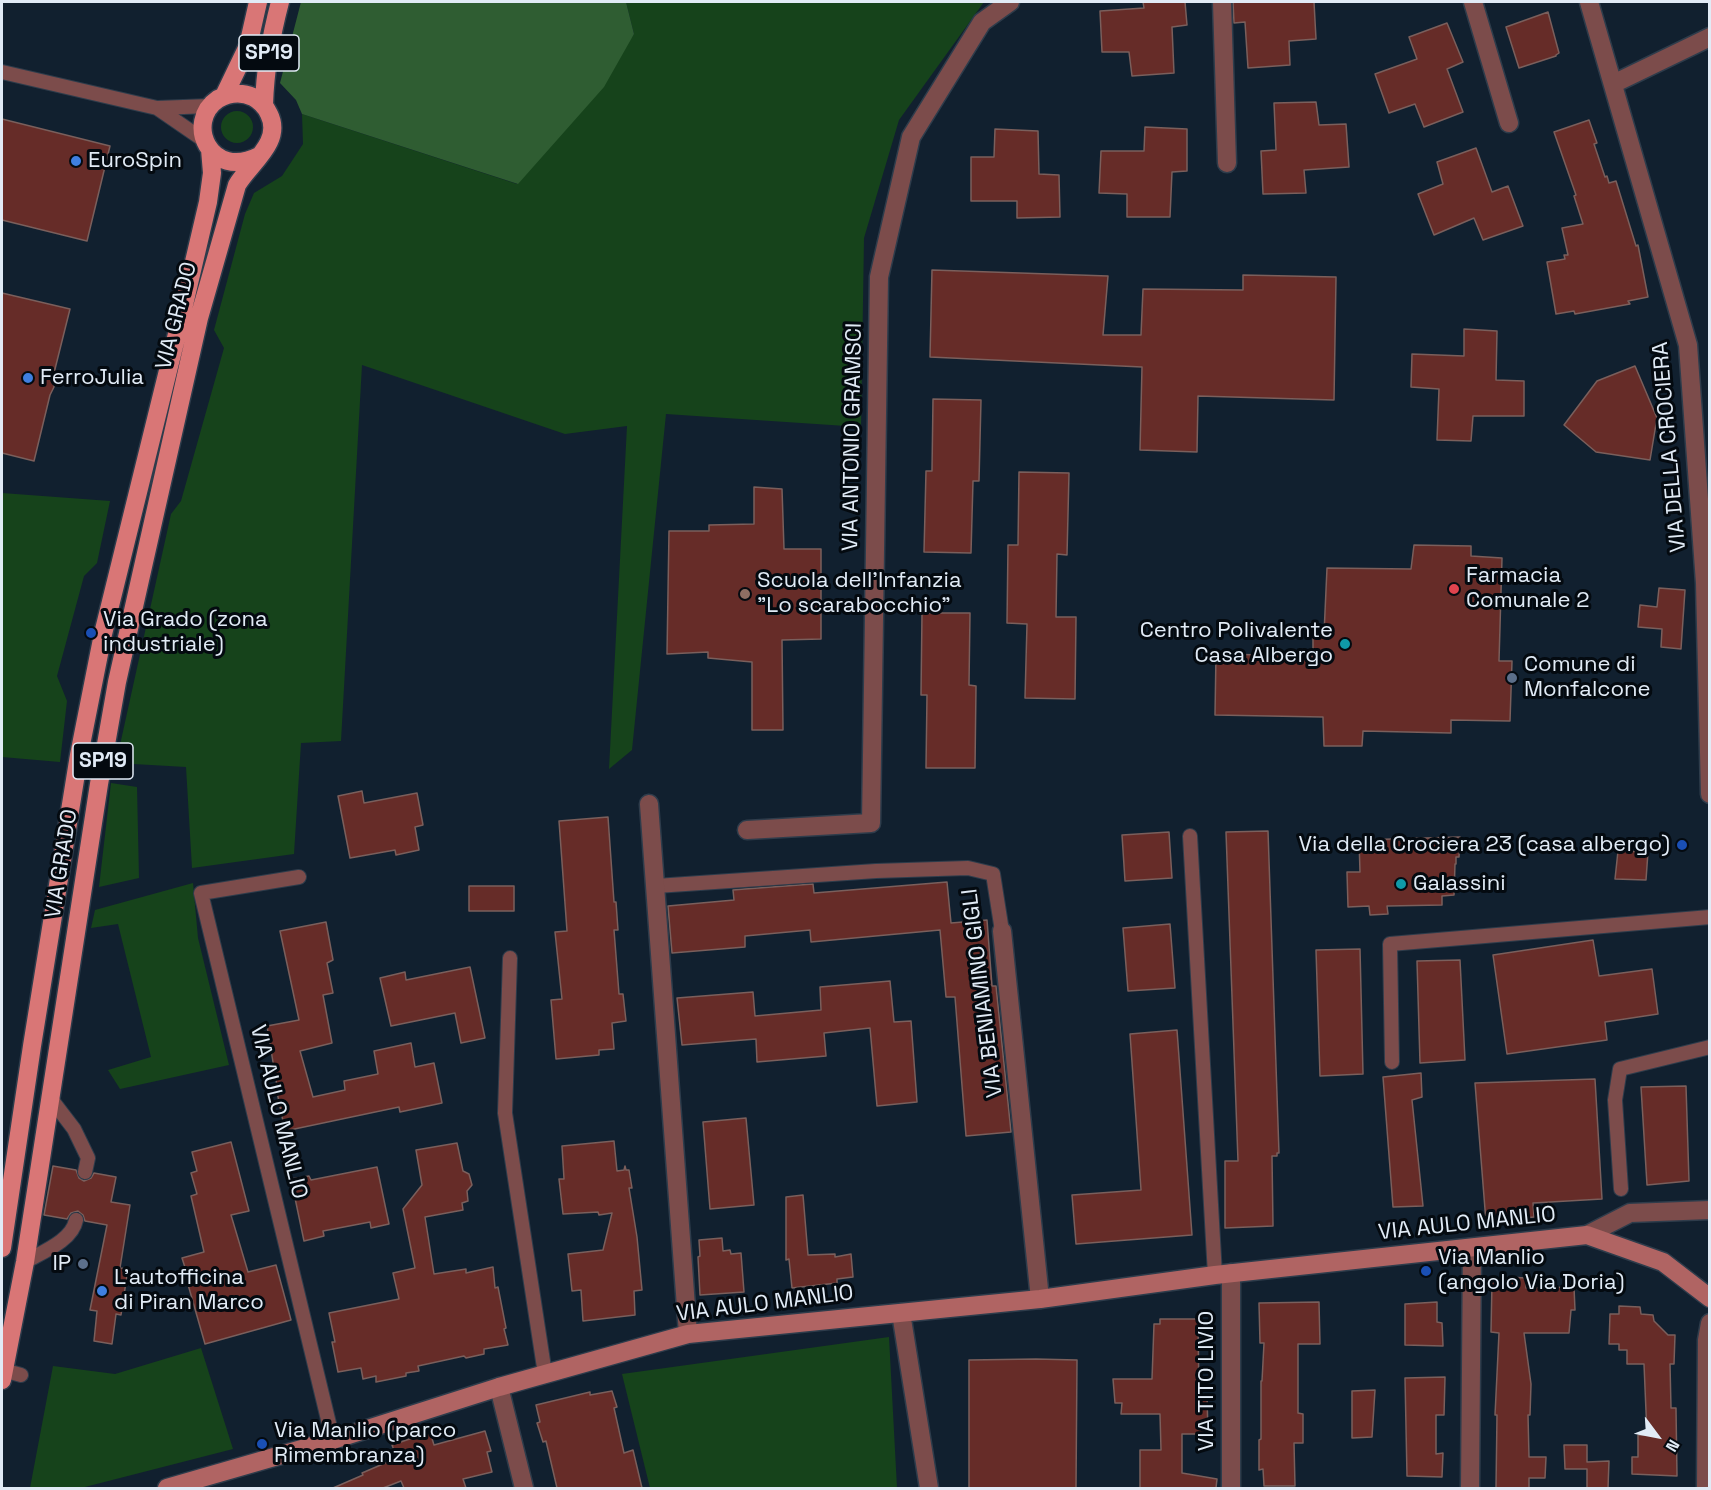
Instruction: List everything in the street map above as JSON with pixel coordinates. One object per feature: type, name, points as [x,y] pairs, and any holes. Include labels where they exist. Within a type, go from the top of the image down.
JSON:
[{"type":"main road","name":"VIA GRADO","points":[[2,1248],[81,744],[102,634],[177,337],[208,202],[212,173],[203,129],[205,117],[217,101],[248,46],[258,2]]},
{"type":"main road","name":"VIA GRADO","points":[[9,1375],[99,784],[117,682],[200,318],[237,185],[267,148],[271,138],[273,126],[264,105],[264,82],[272,32],[280,2]]},
{"type":"main road","name":"SP19","points":[[217,101],[234,93],[246,94],[256,98],[264,105]]},
{"type":"main road","points":[[207,145],[217,157],[227,162],[249,161],[259,156]]},
{"type":"street","name":"VIA ANTONIO GRAMSCI","points":[[747,830],[871,823],[879,276],[911,137],[982,22],[1010,2]]},
{"type":"street","points":[[1222,2],[1227,163]]},
{"type":"street","points":[[1473,2],[1509,123]]},
{"type":"street","name":"VIA DELLA CROCIERA","points":[[1589,2],[1688,345],[1707,583],[1710,794]]},
{"type":"street","points":[[1613,84],[1710,37]]},
{"type":"street","points":[[650,804],[688,1334]]},
{"type":"street","name":"VIA BENIAMINO GIGLI","points":[[1002,931],[1040,1299]]},
{"type":"street","points":[[1587,1235],[1630,1214],[1710,1210]]},
{"type":"street","name":"VIA AULO MANLIO","points":[[167,1488],[333,1440],[499,1387],[688,1334],[1040,1299],[1223,1274],[1587,1235],[1663,1262],[1710,1298]]},
{"type":"street","points":[[1470,1488],[1472,1248]]},
{"type":"street","name":"VIA TITO LIVIO","points":[[1223,1274],[1231,1488]]},
{"type":"street","points":[[901,1313],[929,1488]]},
{"type":"street","points":[[1706,1488],[1709,1335]]},
{"type":"street","points":[[499,1387],[524,1488]]},
{"type":"lane","points":[[2,72],[157,108],[217,101]]},
{"type":"lane","points":[[157,108],[207,145]]},
{"type":"lane","points":[[1190,836],[1223,1274]]},
{"type":"lane","name":"VIA BENIAMINO GIGLI","points":[[656,886],[876,871],[968,868],[993,874],[1002,931]]},
{"type":"lane","name":"VIA AULO MANLIO","points":[[299,877],[201,893],[333,1440]]},
{"type":"lane","points":[[1392,1062],[1390,944],[1710,917]]},
{"type":"lane","points":[[510,958],[504,1113],[546,1374]]},
{"type":"lane","points":[[1621,1188],[1615,1100],[1620,1069],[1710,1047]]},
{"type":"lane","points":[[51,1099],[74,1129],[88,1158],[85,1172]]},
{"type":"lane","points":[[25,1262],[56,1244],[74,1228],[76,1220]]},
{"type":"green space","points":[[301,2],[626,2],[634,34],[604,87],[518,184],[302,114],[296,100],[280,83]]},
{"type":"green space","points":[[626,2],[984,2],[899,120],[864,238],[861,427],[666,414],[632,750],[609,769],[627,426],[565,434],[362,365],[341,741],[301,743],[294,854],[192,868],[186,767],[116,763],[171,514],[181,501],[224,348],[214,330],[245,214],[254,193],[282,176],[303,144],[302,114],[517,184],[634,34]]},
{"type":"green space","points":[[237,111],[248,116],[253,127],[248,138],[237,143],[226,138],[221,127],[226,116]]},
{"type":"green space","points":[[2,493],[110,501],[97,563],[84,576],[57,676],[67,701],[60,762],[2,757]]},
{"type":"green space","points":[[111,783],[137,787],[139,878],[99,887]]},
{"type":"green space","points":[[193,883],[198,938],[229,1065],[120,1089],[108,1070],[151,1057],[118,924],[91,928],[95,910]]},
{"type":"green space","points":[[889,1337],[897,1488],[650,1488],[622,1374]]},
{"type":"green space","points":[[201,1348],[233,1449],[81,1488],[30,1488],[53,1366],[115,1374]]},
{"type":"building","points":[[1143,2],[1185,2],[1187,25],[1172,27],[1174,73],[1132,76],[1129,52],[1102,52],[1100,11],[1144,8]]},
{"type":"building","points":[[1233,2],[1314,2],[1316,39],[1289,41],[1290,65],[1248,68],[1245,22],[1234,23]]},
{"type":"building","points":[[1548,12],[1559,53],[1519,68],[1506,27]]},
{"type":"building","points":[[1447,23],[1463,62],[1447,69],[1463,112],[1424,127],[1415,104],[1389,113],[1375,74],[1417,59],[1409,37]]},
{"type":"building","points":[[1316,102],[1319,125],[1346,124],[1349,167],[1304,170],[1306,193],[1263,194],[1261,151],[1276,150],[1274,103]]},
{"type":"building","points":[[2,119],[110,146],[87,241],[2,220]]},
{"type":"building","points":[[1589,120],[1605,177],[1607,176],[1609,183],[1616,181],[1636,246],[1638,245],[1648,297],[1628,301],[1630,304],[1575,314],[1574,311],[1556,314],[1547,262],[1565,259],[1564,255],[1568,255],[1562,228],[1583,224],[1574,196],[1576,195],[1554,132]]},
{"type":"building","points":[[1145,127],[1187,129],[1187,171],[1172,172],[1170,217],[1127,217],[1127,194],[1099,193],[1101,151],[1144,151]]},
{"type":"building","points":[[995,129],[1038,131],[1039,174],[1059,175],[1060,217],[1017,218],[1017,201],[971,201],[971,157],[994,157]]},
{"type":"building","points":[[1476,148],[1492,192],[1508,186],[1523,226],[1483,240],[1474,218],[1434,235],[1418,194],[1443,184],[1437,162]]},
{"type":"building","points":[[932,270],[1108,276],[1103,335],[1141,335],[1143,289],[1243,290],[1243,275],[1336,277],[1334,400],[1198,396],[1197,452],[1140,450],[1142,367],[930,357]]},
{"type":"building","name":"FerroJulia","points":[[2,293],[70,309],[54,373],[54,387],[34,461],[2,453]]},
{"type":"building","points":[[1464,329],[1497,331],[1496,380],[1524,381],[1524,416],[1473,416],[1471,441],[1437,440],[1439,389],[1411,387],[1412,354],[1464,356]]},
{"type":"building","points":[[1635,366],[1657,418],[1650,460],[1596,452],[1564,425],[1597,381]]},
{"type":"building","points":[[933,399],[981,400],[979,481],[973,481],[971,553],[924,552],[926,471],[932,471]]},
{"type":"building","points":[[1019,472],[1069,473],[1067,555],[1057,554],[1056,617],[1076,617],[1075,699],[1025,698],[1027,624],[1007,623],[1008,545],[1018,545]]},
{"type":"building","name":"Scuola dell'Infanzia \"Lo scarabocchio\"","points":[[754,487],[782,489],[784,549],[821,549],[821,639],[782,640],[783,730],[752,730],[752,662],[708,658],[708,652],[667,654],[669,531],[709,531],[709,525],[754,524]]},
{"type":"building","name":"Centro Polivalente Casa Albergo","points":[[1414,545],[1471,546],[1471,556],[1502,558],[1499,661],[1512,661],[1510,721],[1451,720],[1451,733],[1363,731],[1362,746],[1324,746],[1323,717],[1215,715],[1216,654],[1313,656],[1313,634],[1324,634],[1327,568],[1411,569]]},
{"type":"building","points":[[1659,588],[1685,590],[1681,649],[1661,647],[1662,629],[1638,627],[1640,605],[1657,607]]},
{"type":"building","points":[[922,613],[970,613],[969,685],[976,686],[975,768],[926,768],[927,695],[921,695]]},
{"type":"building","points":[[362,791],[364,803],[417,793],[423,825],[415,827],[419,850],[396,855],[395,850],[350,858],[338,796]]},
{"type":"building","points":[[608,817],[618,930],[614,930],[619,994],[623,994],[626,1021],[612,1023],[614,1049],[599,1050],[599,1055],[556,1059],[551,1000],[562,999],[555,932],[567,931],[559,821]]},
{"type":"building","points":[[1268,831],[1279,1153],[1277,1156],[1272,1156],[1273,1226],[1225,1228],[1225,1161],[1238,1161],[1226,832]]},
{"type":"building","points":[[1169,832],[1172,878],[1125,881],[1122,835]]},
{"type":"building","name":"Galassini","points":[[1460,837],[1459,857],[1456,857],[1455,864],[1454,895],[1442,896],[1442,905],[1387,906],[1388,914],[1370,915],[1369,906],[1348,907],[1347,872],[1360,872],[1359,840]]},
{"type":"building","points":[[1618,851],[1648,852],[1646,880],[1615,879]]},
{"type":"building","points":[[947,882],[951,923],[987,920],[992,986],[996,986],[1011,1132],[966,1136],[955,997],[946,997],[940,930],[811,942],[810,930],[745,936],[745,947],[672,953],[668,906],[734,900],[733,890],[813,884],[814,893]]},
{"type":"building","points":[[469,886],[514,886],[514,911],[469,911]]},
{"type":"building","points":[[326,922],[333,960],[327,963],[333,993],[323,995],[332,1043],[300,1051],[313,1097],[345,1090],[344,1081],[378,1074],[374,1051],[411,1043],[415,1067],[434,1063],[442,1103],[400,1112],[399,1107],[285,1131],[267,1026],[299,1020],[280,931]]},
{"type":"building","points":[[1170,924],[1175,988],[1128,991],[1123,928]]},
{"type":"building","points":[[1593,940],[1599,976],[1652,969],[1658,1014],[1605,1022],[1607,1040],[1507,1054],[1493,955]]},
{"type":"building","points":[[1360,949],[1363,1074],[1320,1076],[1316,950]]},
{"type":"building","points":[[1460,960],[1465,1060],[1420,1063],[1417,961]]},
{"type":"building","points":[[470,967],[485,1038],[461,1043],[455,1013],[391,1026],[380,978],[405,972],[406,980]]},
{"type":"building","points":[[890,981],[894,1022],[911,1021],[917,1102],[877,1106],[870,1028],[824,1033],[826,1056],[757,1062],[756,1039],[682,1045],[677,998],[753,992],[755,1016],[821,1010],[820,987]]},
{"type":"building","points":[[1177,1030],[1192,1235],[1076,1244],[1072,1195],[1141,1190],[1130,1034]]},
{"type":"building","points":[[1421,1073],[1422,1097],[1412,1100],[1423,1206],[1393,1207],[1383,1077]]},
{"type":"building","points":[[1595,1079],[1602,1199],[1533,1203],[1534,1217],[1486,1222],[1475,1083]]},
{"type":"building","points":[[1686,1086],[1689,1181],[1647,1185],[1641,1087]]},
{"type":"building","points":[[746,1118],[754,1205],[710,1209],[703,1122]]},
{"type":"building","points":[[614,1141],[617,1171],[624,1170],[625,1166],[626,1170],[629,1170],[632,1188],[629,1188],[642,1290],[634,1291],[635,1315],[583,1321],[581,1290],[572,1291],[568,1254],[603,1250],[612,1213],[563,1214],[559,1179],[564,1179],[562,1146]]},
{"type":"building","points":[[231,1142],[249,1211],[231,1215],[248,1272],[276,1265],[291,1320],[205,1344],[182,1258],[204,1252],[191,1196],[197,1194],[191,1173],[197,1171],[192,1152]]},
{"type":"building","points":[[457,1143],[463,1171],[469,1174],[472,1185],[467,1191],[468,1201],[462,1203],[463,1210],[425,1217],[434,1274],[466,1269],[466,1273],[493,1267],[495,1288],[498,1287],[508,1345],[484,1349],[484,1354],[418,1366],[419,1371],[406,1373],[406,1376],[376,1382],[376,1376],[363,1379],[361,1368],[338,1372],[329,1313],[399,1299],[393,1273],[415,1268],[403,1209],[422,1185],[416,1150]]},
{"type":"building","points":[[53,1166],[76,1170],[79,1178],[84,1181],[91,1178],[94,1173],[116,1177],[111,1202],[130,1205],[120,1268],[128,1269],[121,1315],[116,1314],[112,1344],[94,1341],[97,1311],[90,1310],[107,1225],[85,1221],[83,1215],[78,1211],[71,1213],[67,1219],[44,1215]]},
{"type":"building","points":[[377,1167],[389,1224],[371,1228],[370,1222],[323,1231],[324,1236],[304,1241],[291,1179],[309,1176],[311,1180]]},
{"type":"building","points":[[803,1195],[808,1255],[835,1254],[835,1257],[851,1254],[853,1277],[837,1279],[837,1283],[792,1288],[789,1259],[786,1260],[786,1197]]},
{"type":"building","points":[[722,1238],[723,1251],[730,1250],[731,1254],[741,1253],[744,1292],[700,1295],[699,1240]]},
{"type":"building","points":[[1508,1277],[1526,1278],[1526,1288],[1574,1287],[1575,1310],[1571,1310],[1569,1333],[1524,1333],[1531,1384],[1530,1415],[1528,1415],[1529,1457],[1546,1457],[1545,1478],[1529,1478],[1529,1488],[1496,1488],[1497,1415],[1495,1415],[1499,1333],[1491,1332],[1492,1282],[1507,1281]]},
{"type":"building","points":[[1319,1302],[1320,1344],[1298,1344],[1298,1413],[1303,1414],[1303,1443],[1294,1443],[1295,1486],[1264,1486],[1263,1469],[1259,1470],[1264,1343],[1260,1343],[1259,1303]]},
{"type":"building","points":[[1437,1302],[1437,1322],[1442,1323],[1443,1346],[1405,1345],[1405,1304]]},
{"type":"building","points":[[1619,1306],[1640,1307],[1641,1314],[1653,1315],[1654,1321],[1668,1335],[1675,1335],[1674,1364],[1670,1364],[1671,1408],[1676,1408],[1677,1476],[1632,1474],[1632,1457],[1638,1457],[1638,1435],[1647,1435],[1644,1364],[1627,1364],[1627,1350],[1619,1350],[1619,1344],[1609,1344],[1610,1314],[1619,1314]]},
{"type":"building","points":[[1160,1319],[1198,1319],[1199,1394],[1207,1395],[1208,1434],[1182,1434],[1182,1473],[1217,1479],[1216,1488],[1140,1488],[1140,1450],[1161,1450],[1160,1414],[1121,1414],[1122,1403],[1115,1403],[1113,1379],[1152,1379],[1154,1324],[1160,1324]]},
{"type":"building","points":[[969,1360],[1077,1360],[1076,1488],[969,1488]]},
{"type":"building","points":[[1445,1377],[1444,1415],[1436,1415],[1436,1454],[1443,1453],[1442,1477],[1407,1476],[1405,1378]]},
{"type":"building","points":[[1375,1390],[1372,1437],[1352,1438],[1352,1391]]},
{"type":"building","points":[[612,1391],[617,1407],[614,1408],[624,1453],[633,1450],[642,1488],[557,1488],[546,1441],[543,1442],[537,1423],[540,1422],[536,1405],[590,1392],[590,1395]]},
{"type":"building","points":[[485,1431],[491,1451],[487,1452],[492,1472],[463,1479],[466,1488],[404,1488],[401,1481],[383,1488],[333,1488],[397,1458],[392,1445],[430,1432],[434,1445]]},
{"type":"building","points":[[1564,1445],[1587,1445],[1587,1462],[1609,1461],[1608,1488],[1587,1488],[1587,1469],[1565,1469]]},
{"type":"place","name":"EuroSpin","points":[[76,161]]},
{"type":"place","name":"FerroJulia","points":[[28,378]]},
{"type":"place","name":"Farmacia Comunale 2","points":[[1454,589]]},
{"type":"place","name":"Scuola dell'Infanzia \"Lo scarabocchio\"","points":[[745,594]]},
{"type":"place","name":"Via Grado (zona industriale)","points":[[91,633]]},
{"type":"place","name":"Centro Polivalente Casa Albergo","points":[[1345,644]]},
{"type":"place","name":"Comune di Monfalcone","points":[[1512,678]]},
{"type":"place","name":"Via della Crociera 23 (casa albergo)","points":[[1682,845]]},
{"type":"place","name":"Galassini","points":[[1401,884]]},
{"type":"place","name":"IP","points":[[83,1264]]},
{"type":"place","name":"Via Manlio (angolo Via Doria)","points":[[1426,1271]]},
{"type":"place","name":"L’autofficina di Piran Marco","points":[[102,1291]]},
{"type":"place","name":"Via Manlio (parco Rimembranza)","points":[[262,1444]]}]
